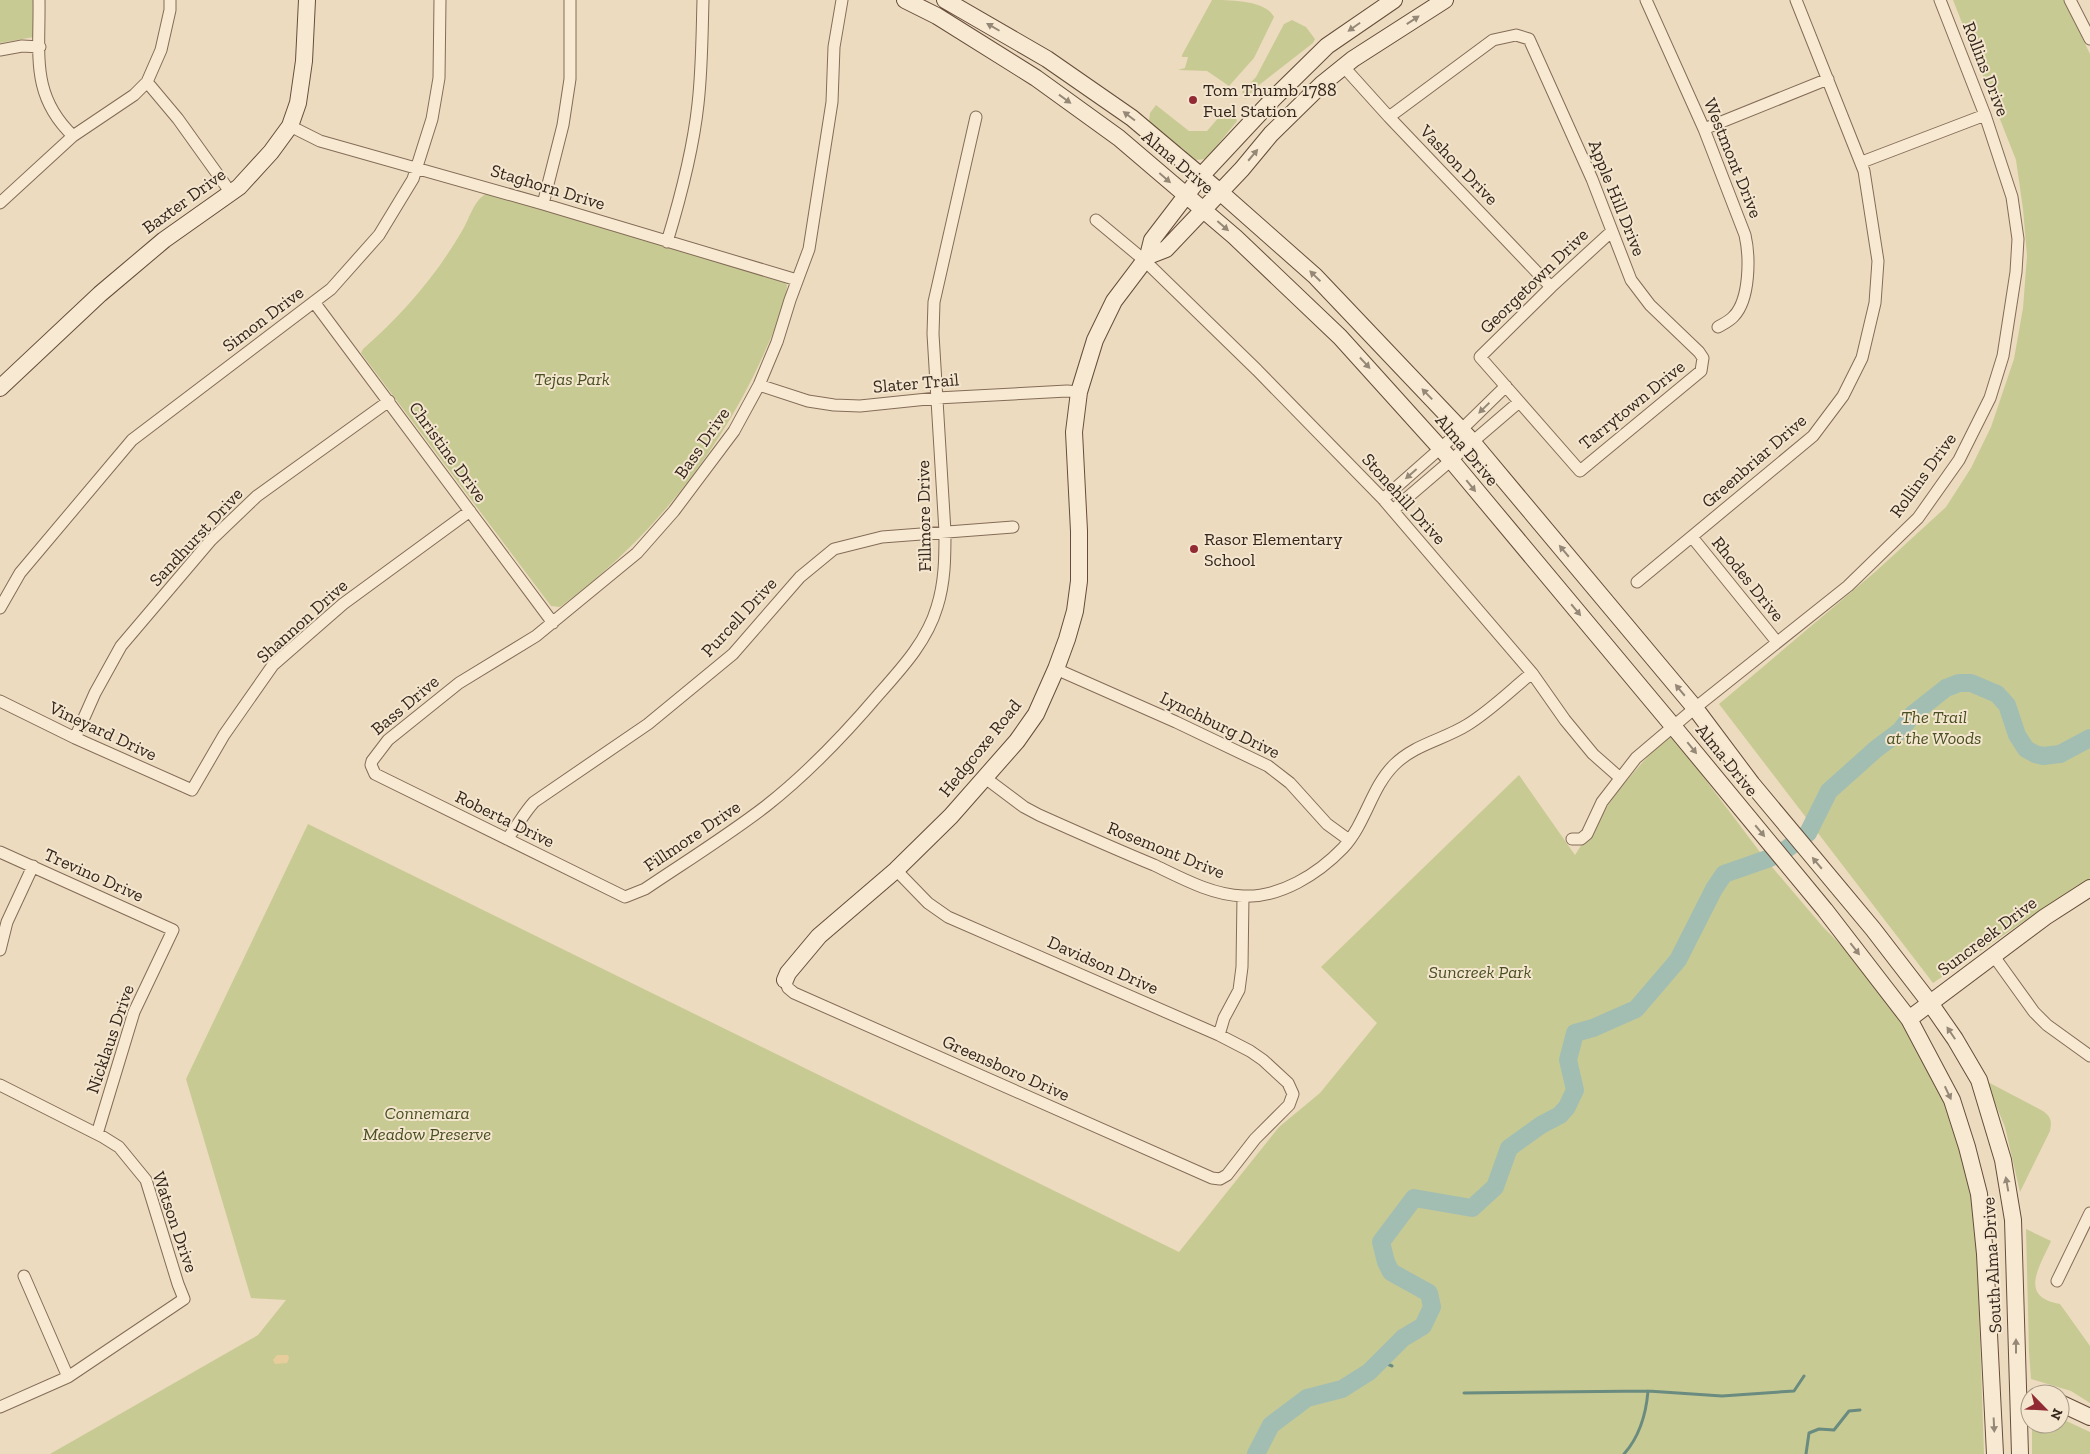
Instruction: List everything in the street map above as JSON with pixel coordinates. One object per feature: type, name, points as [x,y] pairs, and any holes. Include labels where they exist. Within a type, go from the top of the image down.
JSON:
[{"type":"main road","name":"Baxter Drive","points":[[0,388],[100,294],[164,240],[231,193],[271,152],[290,126],[301,88],[307,0]]},
{"type":"main road","name":"Alma Drive","points":[[905,0],[937,16],[1036,78],[1119,138],[1266,265],[1340,337],[1446,454],[1673,726],[1826,910],[1909,1019]]},
{"type":"main road","name":"Alma Drive","points":[[945,0],[1047,59],[1132,118],[1315,276],[1467,436],[1695,708],[1752,784],[1873,928],[1930,1003]]},
{"type":"main road","name":"Hedgcoxe Road","points":[[786,980],[788,973],[819,936],[896,870],[951,816],[1017,740],[1036,714],[1056,669],[1075,612],[1079,581],[1079,531],[1074,432],[1079,392],[1095,340],[1114,301],[1146,258],[1152,240],[1201,176],[1273,99],[1327,46],[1394,0]]},
{"type":"main road","name":"Hedgcoxe Road","points":[[1146,258],[1166,249],[1297,106],[1343,66],[1446,0]]},
{"type":"main road","points":[[1327,46],[1343,66]]},
{"type":"main road","points":[[1036,78],[1047,59]]},
{"type":"main road","points":[[1340,337],[1357,321]]},
{"type":"main road","name":"Suncreek Drive","points":[[1909,1019],[2045,917],[2090,888]]},
{"type":"main road","name":"South Alma Drive","points":[[1930,1003],[1955,1039],[1979,1080],[2003,1160],[2013,1220],[2024,1384]]},
{"type":"main road","name":"South Alma Drive","points":[[1909,1019],[1952,1100],[1979,1194],[1985,1254],[1995,1454]]},
{"type":"main road","points":[[1992,1395],[2020,1395]]},
{"type":"main road","points":[[2070,1408],[2090,1417]]},
{"type":"main road","name":"South Alma Drive","points":[[2020,1454],[2022,1434]]},
{"type":"street","points":[[39,0],[40,76],[43,91],[51,110],[73,136]]},
{"type":"street","points":[[0,203],[73,136],[134,95],[147,82],[164,42],[170,0]]},
{"type":"street","name":"Simon Drive","points":[[0,608],[20,573],[132,440],[331,289],[379,235],[399,205],[413,179],[432,119],[438,78],[440,0]]},
{"type":"street","points":[[543,204],[563,125],[570,79],[570,0]]},
{"type":"street","points":[[667,242],[682,192],[693,138],[698,102],[703,0]]},
{"type":"street","name":"Bass Drive","points":[[372,770],[373,757],[388,740],[436,700],[459,683],[536,636],[638,553],[709,467],[734,431],[759,385],[777,342],[809,249],[832,102],[834,47],[842,0]]},
{"type":"street","name":"Westmont Drive","points":[[1646,0],[1704,129],[1745,235],[1748,250],[1748,276],[1742,301],[1736,315],[1718,327]]},
{"type":"street","name":"Greenbriar Drive","points":[[1637,582],[1814,436],[1843,396],[1862,358],[1875,304],[1878,261],[1862,162],[1796,0]]},
{"type":"street","name":"Rollins Drive","points":[[1572,839],[1581,839],[1587,834],[1602,802],[1619,777],[1636,758],[1695,708],[1848,586],[1918,518],[1956,464],[1990,398],[2003,356],[2016,272],[2018,239],[2012,197],[1986,114],[1940,0]]},
{"type":"street","points":[[2070,0],[2090,39]]},
{"type":"street","name":"Apple Hill Drive","points":[[1389,117],[1493,40],[1516,35],[1529,39],[1566,120],[1631,280],[1650,305],[1698,352],[1703,358],[1704,364]]},
{"type":"street","points":[[0,50],[22,46],[40,47]]},
{"type":"street","name":"Vashon Drive","points":[[1343,66],[1551,287]]},
{"type":"street","points":[[1704,129],[1828,79]]},
{"type":"street","points":[[147,82],[178,119],[231,193]]},
{"type":"street","points":[[1862,162],[1986,114]]},
{"type":"street","name":"Fillmore Drive","points":[[625,897],[645,889],[768,804],[818,760],[869,706],[904,666],[925,635],[937,608],[946,562],[933,334],[934,302],[976,117]]},
{"type":"street","name":"Staghorn Drive","points":[[290,126],[320,141],[417,167],[797,280]]},
{"type":"street","name":"Stonehill Drive","points":[[1096,220],[1146,258],[1383,499],[1532,673],[1565,720],[1593,754],[1619,777]]},
{"type":"street","name":"Georgetown Drive","points":[[1506,386],[1480,357],[1551,287],[1612,231]]},
{"type":"street","name":"Christine Drive","points":[[314,302],[553,623]]},
{"type":"street","name":"Tarrytown Drive","points":[[1519,402],[1580,471],[1701,371],[1704,364]]},
{"type":"street","name":"Slater Trail","points":[[759,385],[808,401],[860,406],[937,398],[1067,391],[1079,392]]},
{"type":"street","points":[[1383,499],[1446,454],[1467,436],[1519,402],[1506,386],[1467,436],[1446,454],[1393,510]]},
{"type":"street","name":"Sandhurst Drive","points":[[75,738],[95,693],[121,646],[211,540],[257,496],[389,401]]},
{"type":"street","name":"Shannon Drive","points":[[192,790],[224,735],[273,665],[343,604],[470,511]]},
{"type":"street","name":"Purcell Drive","points":[[507,839],[517,827],[523,814],[534,802],[648,724],[733,654],[800,576],[834,549],[882,537],[1013,527]]},
{"type":"street","name":"Rhodes Drive","points":[[1692,538],[1777,642]]},
{"type":"street","name":"Lynchburg Drive","points":[[1056,669],[1176,722],[1268,766],[1290,783],[1327,824],[1349,840]]},
{"type":"street","name":"Rosemont Drive","points":[[984,777],[1024,807],[1039,815],[1202,886],[1243,896],[1262,894],[1292,886],[1331,858],[1349,840],[1361,822],[1378,784],[1394,764],[1417,747],[1450,734],[1468,724],[1532,673]]},
{"type":"street","name":"Vineyard Drive","points":[[0,701],[75,738],[192,790]]},
{"type":"street","name":"Roberta Drive","points":[[372,770],[378,777],[625,897]]},
{"type":"street","name":"Trevino Drive","points":[[0,852],[173,930]]},
{"type":"street","points":[[0,950],[7,922],[33,866]]},
{"type":"street","name":"Davidson Drive","points":[[896,870],[928,903],[948,917],[1219,1035],[1250,1051],[1288,1083],[1293,1094]]},
{"type":"street","points":[[1219,1035],[1224,1018],[1239,990],[1242,967],[1243,896]]},
{"type":"street","name":"Nicklaus Drive","points":[[97,1134],[134,1012],[173,930]]},
{"type":"street","points":[[1993,955],[2034,1012],[2047,1025],[2090,1056]]},
{"type":"street","name":"Greensboro Drive","points":[[786,980],[788,988],[794,993],[1212,1178],[1220,1179],[1227,1175],[1255,1139],[1289,1105],[1293,1094]]},
{"type":"street","name":"Watson Drive","points":[[0,1085],[119,1147],[146,1180],[184,1299],[68,1377]]},
{"type":"street","points":[[2057,1281],[2090,1213]]},
{"type":"street","points":[[0,1407],[68,1377],[24,1276]]},
{"type":"green space","points":[[0,0],[33,0],[34,37],[0,43]]},
{"type":"green space","points":[[1212,0],[1255,4],[1270,11],[1274,17],[1254,58],[1229,86],[1207,71],[1178,70],[1185,68],[1188,57],[1182,57],[1182,55]]},
{"type":"green space","name":"The Trail at the Woods","points":[[1953,0],[2064,0],[2090,54],[2090,879],[2057,899],[1933,983],[1719,704],[1875,572],[1946,507],[1971,468],[1991,427],[2014,359],[2023,308],[2027,256],[2016,160]]},
{"type":"green space","points":[[1292,20],[1306,27],[1315,39],[1313,43],[1259,85],[1245,99],[1242,92],[1256,77],[1284,24]]},
{"type":"green space","points":[[1156,105],[1189,131],[1207,131],[1226,109],[1235,114],[1237,121],[1206,159],[1195,160],[1149,121],[1150,113]]},
{"type":"green space","name":"Tejas Park","points":[[487,193],[782,279],[787,285],[781,312],[763,356],[745,393],[702,462],[678,495],[623,554],[560,607],[551,606],[361,353],[405,308],[441,264],[465,226],[478,200]]},
{"type":"green space","points":[[1671,734],[1766,860],[1823,927],[1885,994],[1907,1022],[1962,1138],[1976,1222],[1984,1454],[50,1454],[258,1335],[286,1300],[251,1298],[186,1079],[308,824],[1179,1252],[1279,1127],[1320,1093],[1377,1023],[1321,967],[1519,775],[1575,855],[1618,791],[1642,762]]},
{"type":"green space","points":[[1986,1081],[2043,1111],[2050,1120],[2050,1131],[2020,1192],[2005,1127]]},
{"type":"green space","points":[[2026,1229],[2051,1241],[2036,1279],[2039,1295],[2060,1304],[2090,1346],[2090,1403],[2070,1391],[2070,1384],[2048,1384],[2031,1379]]},
{"type":"green space","points":[[2070,1423],[2090,1432],[2090,1454],[2032,1454],[2032,1434],[2070,1434]]},
{"type":"sand","points":[[277,1355],[288,1355],[287,1363],[275,1364],[273,1360]]},
{"type":"waterway","points":[[1256,1454],[1271,1425],[1307,1398],[1342,1389],[1369,1372],[1403,1338],[1423,1326],[1432,1307],[1429,1293],[1391,1272],[1386,1262],[1381,1242],[1414,1198],[1472,1208],[1495,1187],[1509,1148],[1541,1125],[1560,1115],[1567,1107],[1575,1090],[1568,1060],[1575,1033],[1593,1028],[1636,1009],[1678,960],[1714,889],[1724,874],[1770,858],[1788,848],[1808,833],[1829,791],[1876,749],[1900,731],[1913,714],[1946,688],[1959,683],[1971,683],[1997,694],[2007,705],[2017,735],[2026,749],[2035,754],[2043,756],[2060,754],[2090,738]]},
{"type":"waterway","points":[[1380,1361],[1392,1366]]},
{"type":"waterway","points":[[1464,1393],[1648,1391],[1722,1396],[1794,1391],[1804,1376]]},
{"type":"waterway","points":[[1624,1454],[1630,1447],[1641,1425],[1648,1391]]},
{"type":"waterway","points":[[1806,1454],[1809,1433],[1819,1429],[1834,1430],[1849,1411],[1860,1410]]},
{"type":"place","name":"Tom Thumb 1788 Fuel Station","points":[[1193,100]]},
{"type":"place","name":"Rasor Elementary School","points":[[1194,549]]},
{"type":"park label","name":"Suncreek Park","points":[[1480,972]]},
{"type":"park label","name":"Connemara Meadow Preserve","points":[[427,1123]]}]
